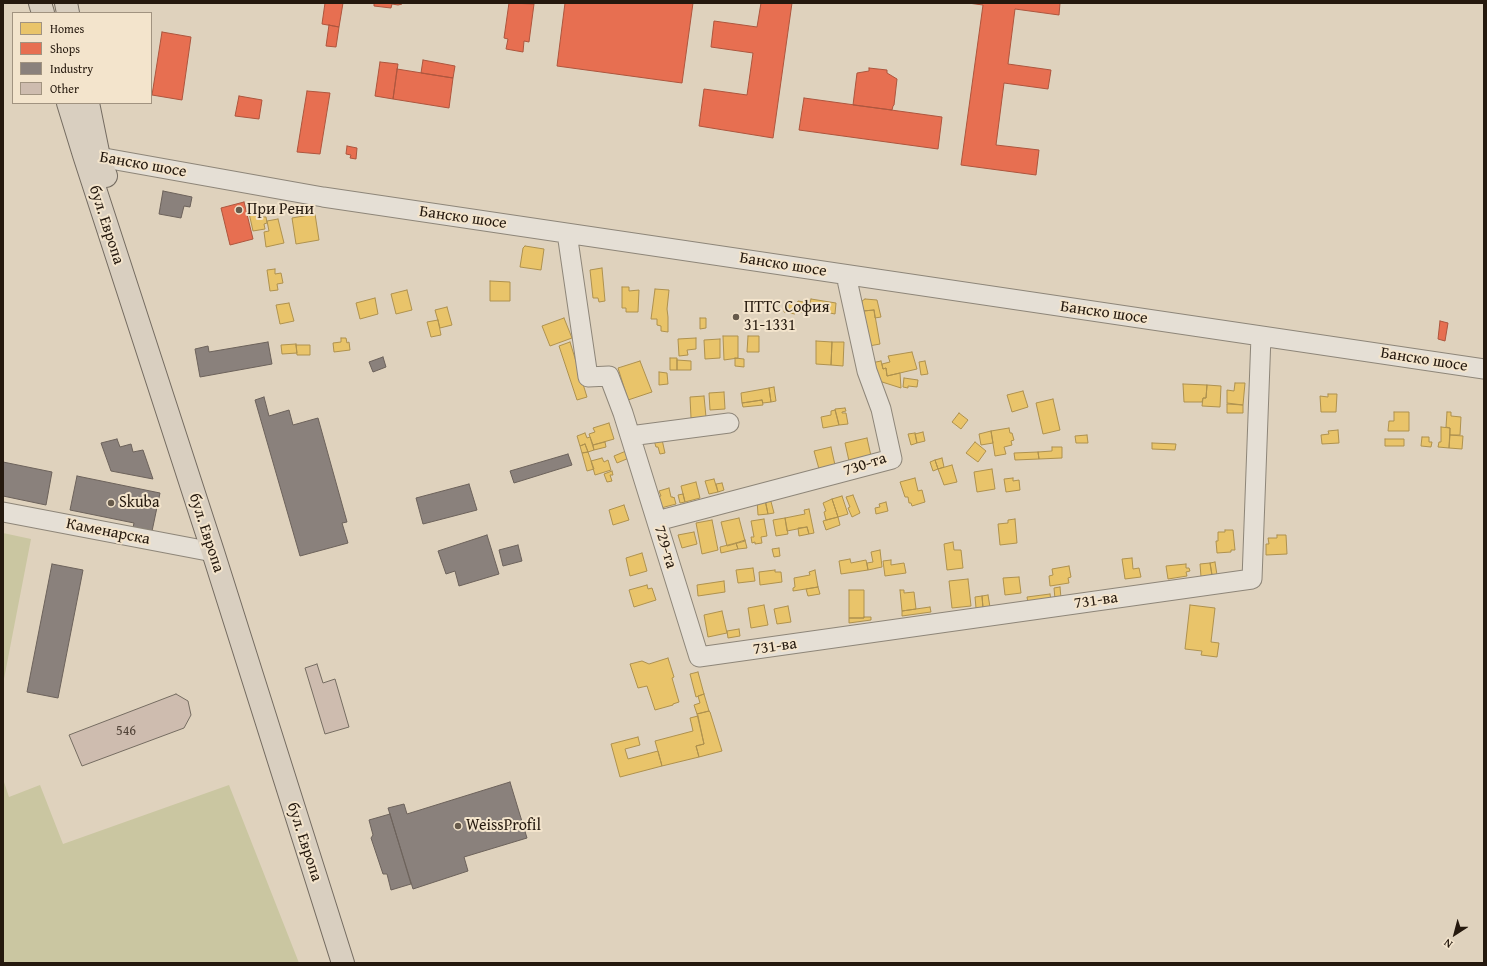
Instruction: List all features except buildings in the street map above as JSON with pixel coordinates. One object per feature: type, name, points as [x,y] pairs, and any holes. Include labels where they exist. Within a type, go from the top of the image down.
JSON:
[{"type":"main road","name":"бул. Европа","points":[[68,104],[92,156],[354,963]]},
{"type":"main road","name":"бул. Европа","points":[[88,104],[92,156],[213,552],[343,963]]},
{"type":"street","name":"Банско шосе","points":[[92,156],[323,197],[1484,370]]},
{"type":"street","name":"729-та","points":[[567,233],[588,377],[609,376],[630,436],[700,657]]},
{"type":"street","name":"730-та","points":[[657,521],[892,459],[881,409],[867,371],[846,275]]},
{"type":"street","name":"731-ва","points":[[700,657],[1252,579],[1261,336]]},
{"type":"street","points":[[630,436],[729,423]]},
{"type":"street","name":"Каменарска","points":[[3,512],[213,552]]},
{"type":"shaded area","points":[[3,533],[31,539],[3,684]]},
{"type":"shaded area","points":[[3,779],[9,797],[40,785],[63,844],[229,785],[299,963],[3,963]]},
{"type":"place","name":"При Рени","points":[[239,210]]},
{"type":"place","name":"ПТТС София 31-1331","points":[[736,317]]},
{"type":"place","name":"Skuba","points":[[111,503]]},
{"type":"place","name":"WeissProfil","points":[[458,826]]}]
